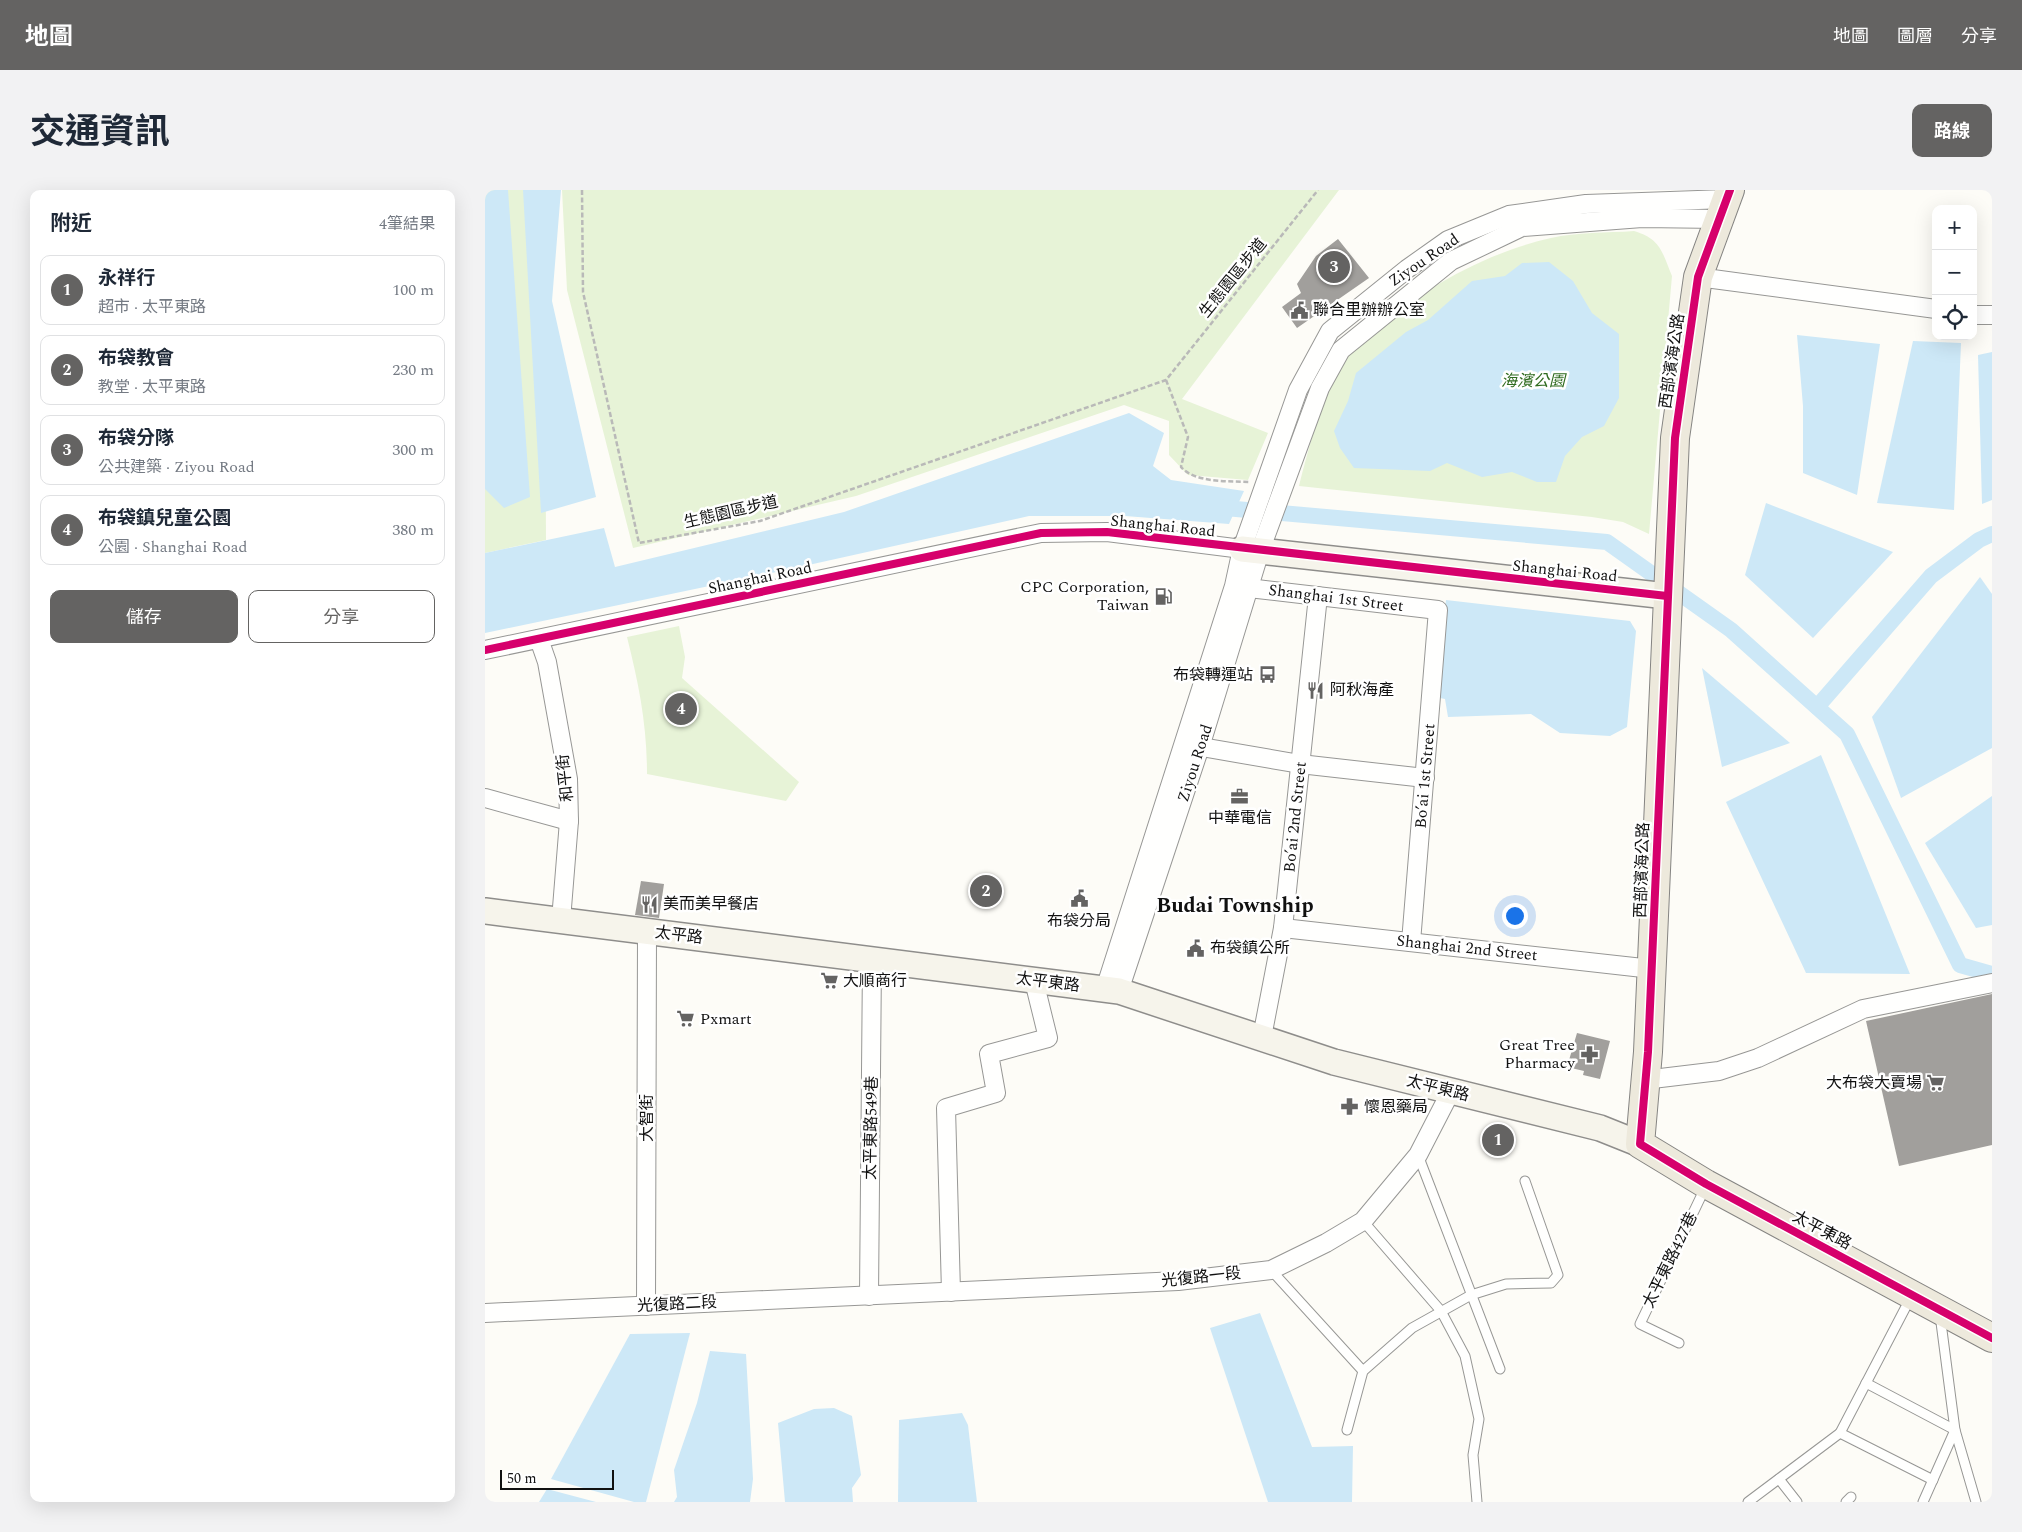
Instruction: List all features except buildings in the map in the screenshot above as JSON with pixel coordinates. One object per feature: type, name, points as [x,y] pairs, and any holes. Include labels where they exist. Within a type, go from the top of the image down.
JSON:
[{"type":"main road","name":"西部濱海公路","points":[[1640,1144],[1652,969],[1669,541],[1675,438],[1697,277],[1725,203]]},
{"type":"main road","name":"Shanghai Road","points":[[1254,541],[1667,596]]},
{"type":"main road","name":"太平路","points":[[485,911],[872,960]]},
{"type":"main road","name":"太平東路","points":[[872,960],[1112,990],[1334,1062],[1600,1128],[1640,1144],[1706,1184],[1992,1338]]},
{"type":"street","name":"Ziyou Road","points":[[1112,990],[1242,587],[1254,541],[1265,483],[1298,390],[1330,331],[1407,269],[1449,240],[1509,215],[1586,204],[1725,203]]},
{"type":"street","name":"Ziyou Road","points":[[1254,541],[1283,488],[1320,388],[1341,350],[1451,261],[1522,226],[1642,218],[1725,203]]},
{"type":"street","points":[[1697,277],[1932,308]]},
{"type":"street","points":[[1977,314],[1992,316]]},
{"type":"street","name":"Shanghai Road","points":[[485,650],[1041,534],[1107,532],[1254,541]]},
{"type":"street","name":"Shanghai 1st Street","points":[[1242,587],[1438,610]]},
{"type":"street","name":"Bo’ai 2nd Street","points":[[1261,1037],[1283,928],[1300,764],[1311,595]]},
{"type":"street","name":"Bo’ai 1st Street","points":[[1411,942],[1438,610]]},
{"type":"street","name":"和平街","points":[[539,639],[547,662],[568,779],[569,821],[561,920]]},
{"type":"street","points":[[1192,746],[1300,764],[1425,778]]},
{"type":"street","points":[[485,798],[569,821]]},
{"type":"street","name":"Shanghai 2nd Street","points":[[1283,928],[1652,969]]},
{"type":"street","name":"大智街","points":[[646,1306],[647,931]]},
{"type":"street","name":"太平東路549巷","points":[[869,1296],[872,960]]},
{"type":"street","points":[[951,1292],[946,1108],[996,1093],[989,1054],[1048,1038],[1034,981]]},
{"type":"street","points":[[1644,1080],[1719,1071],[1758,1058],[1863,1009],[1992,983]]},
{"type":"street","name":"光復路一段","points":[[869,1296],[1178,1281],[1271,1270],[1327,1243],[1363,1221],[1418,1155],[1451,1091]]},
{"type":"street","name":"光復路二段","points":[[485,1313],[869,1296]]},
{"type":"lane","points":[[1418,1155],[1501,1369]]},
{"type":"lane","points":[[1347,1430],[1363,1371],[1412,1328],[1471,1295],[1506,1284],[1551,1283],[1558,1276],[1525,1182]]},
{"type":"lane","name":"太平東路427巷","points":[[1679,1343],[1640,1324],[1706,1184]]},
{"type":"lane","points":[[1363,1221],[1441,1311],[1465,1356],[1479,1419],[1473,1455],[1477,1502]]},
{"type":"lane","points":[[1271,1270],[1363,1371]]},
{"type":"lane","points":[[1748,1502],[1840,1433],[1913,1294]]},
{"type":"lane","points":[[1940,1309],[1955,1430],[1975,1502]]},
{"type":"lane","points":[[1866,1383],[1955,1430]]},
{"type":"lane","points":[[1923,1502],[1955,1430]]},
{"type":"lane","points":[[1840,1433],[1933,1480]]},
{"type":"lane","points":[[1779,1479],[1797,1502]]},
{"type":"path","points":[[1166,380],[1184,422],[1188,437],[1181,468],[1187,475],[1221,481],[1265,483]]},
{"type":"green space","points":[[485,190],[544,190],[546,540],[485,553]]},
{"type":"green space","points":[[562,190],[1339,190],[1182,399],[1268,433],[1248,480],[1188,475],[1169,455],[1169,421],[1124,405],[856,496],[633,548],[567,290]]},
{"type":"green space","name":"海濱公園","points":[[1634,231],[1643,234],[1655,242],[1663,253],[1672,276],[1649,534],[1623,522],[1592,517],[1299,486],[1317,422],[1329,391],[1344,361],[1360,343],[1411,302],[1478,263],[1526,245],[1561,236]]},
{"type":"green space","points":[[679,626],[685,657],[682,678],[799,782],[786,801],[647,774],[646,739],[627,637]]},
{"type":"water","points":[[485,190],[508,190],[530,497],[504,508],[485,489]]},
{"type":"water","points":[[523,190],[561,190],[552,301],[596,497],[541,513]]},
{"type":"water","points":[[1549,262],[1573,281],[1592,313],[1619,334],[1619,398],[1604,426],[1582,437],[1565,456],[1556,482],[1537,482],[1512,472],[1482,477],[1447,463],[1430,471],[1354,468],[1340,448],[1334,431],[1348,401],[1356,373],[1406,332],[1428,320],[1472,281],[1505,276],[1522,263]]},
{"type":"water","points":[[1797,335],[1880,344],[1857,495],[1803,473],[1803,406]]},
{"type":"water","points":[[1913,341],[1961,343],[1954,510],[1877,503]]},
{"type":"water","points":[[1992,352],[1992,500],[1982,504],[1978,355]]},
{"type":"water","points":[[1129,413],[1164,433],[1153,466],[1171,480],[1244,491],[1229,524],[1125,516],[1029,516],[786,570],[485,633],[485,553],[604,528],[615,567],[844,512]]},
{"type":"water","points":[[1766,503],[1893,552],[1813,638],[1745,575]]},
{"type":"water","points":[[1980,577],[1992,594],[1992,748],[1901,798],[1872,717]]},
{"type":"water","points":[[1446,600],[1630,621],[1636,631],[1627,727],[1610,736],[1560,733],[1531,714],[1448,717],[1445,699],[1435,697]]},
{"type":"water","points":[[1702,668],[1790,743],[1722,767]]},
{"type":"water","points":[[1821,755],[1910,974],[1806,973],[1726,802]]},
{"type":"water","points":[[1992,796],[1992,925],[1976,928],[1925,843]]},
{"type":"water","points":[[1260,1313],[1312,1447],[1353,1446],[1352,1502],[1268,1502],[1210,1328]]},
{"type":"water","points":[[690,1333],[646,1502],[634,1502],[551,1479],[630,1334]]},
{"type":"water","points":[[710,1351],[746,1354],[753,1479],[750,1502],[674,1502],[677,1497],[674,1470],[697,1403]]},
{"type":"water","points":[[834,1408],[852,1416],[861,1475],[852,1488],[853,1502],[785,1502],[778,1423],[814,1409]]},
{"type":"water","points":[[962,1413],[968,1425],[977,1502],[898,1502],[899,1420]]},
{"type":"water","points":[[547,1489],[596,1502],[539,1502]]},
{"type":"waterway","points":[[1214,507],[1607,542],[1731,630],[1847,734],[1960,965],[1992,974]]},
{"type":"waterway","points":[[1817,707],[1931,576],[1979,540],[1992,534]]},
{"type":"cycle path","points":[[1730,190],[1698,277],[1675,438],[1648,1052],[1640,1144],[1706,1184],[1992,1338]]},
{"type":"cycle path","points":[[485,650],[1041,533],[1107,532],[1667,596]]},
{"type":"place","name":"布袋分隊","points":[[1334,267]]},
{"type":"place","name":"聯合里辦辦公室","points":[[1299,310]]},
{"type":"place","name":"CPC Corporation, Taiwan","points":[[1163,596]]},
{"type":"place","name":"布袋轉運站","points":[[1267,675]]},
{"type":"place","name":"阿秋海產","points":[[1316,690]]},
{"type":"place","name":"布袋鎮兒童公園","points":[[681,709]]},
{"type":"place","name":"中華電信","points":[[1240,796]]},
{"type":"place","name":"布袋教會","points":[[986,891]]},
{"type":"place","name":"布袋分局","points":[[1079,899]]},
{"type":"place","name":"美而美早餐店","points":[[649,904]]},
{"type":"place","name":"布袋鎮公所","points":[[1196,948]]},
{"type":"place","name":"大順商行","points":[[829,981]]},
{"type":"place","name":"Pxmart","points":[[686,1019]]},
{"type":"place","name":"Great Tree Pharmacy","points":[[1589,1054]]},
{"type":"place","name":"大布袋大賣場","points":[[1936,1083]]},
{"type":"place","name":"懷恩藥局","points":[[1350,1107]]},
{"type":"place","name":"永祥行","points":[[1498,1140]]},
{"type":"district","name":"Budai Township","points":[[1235,906]]}]
